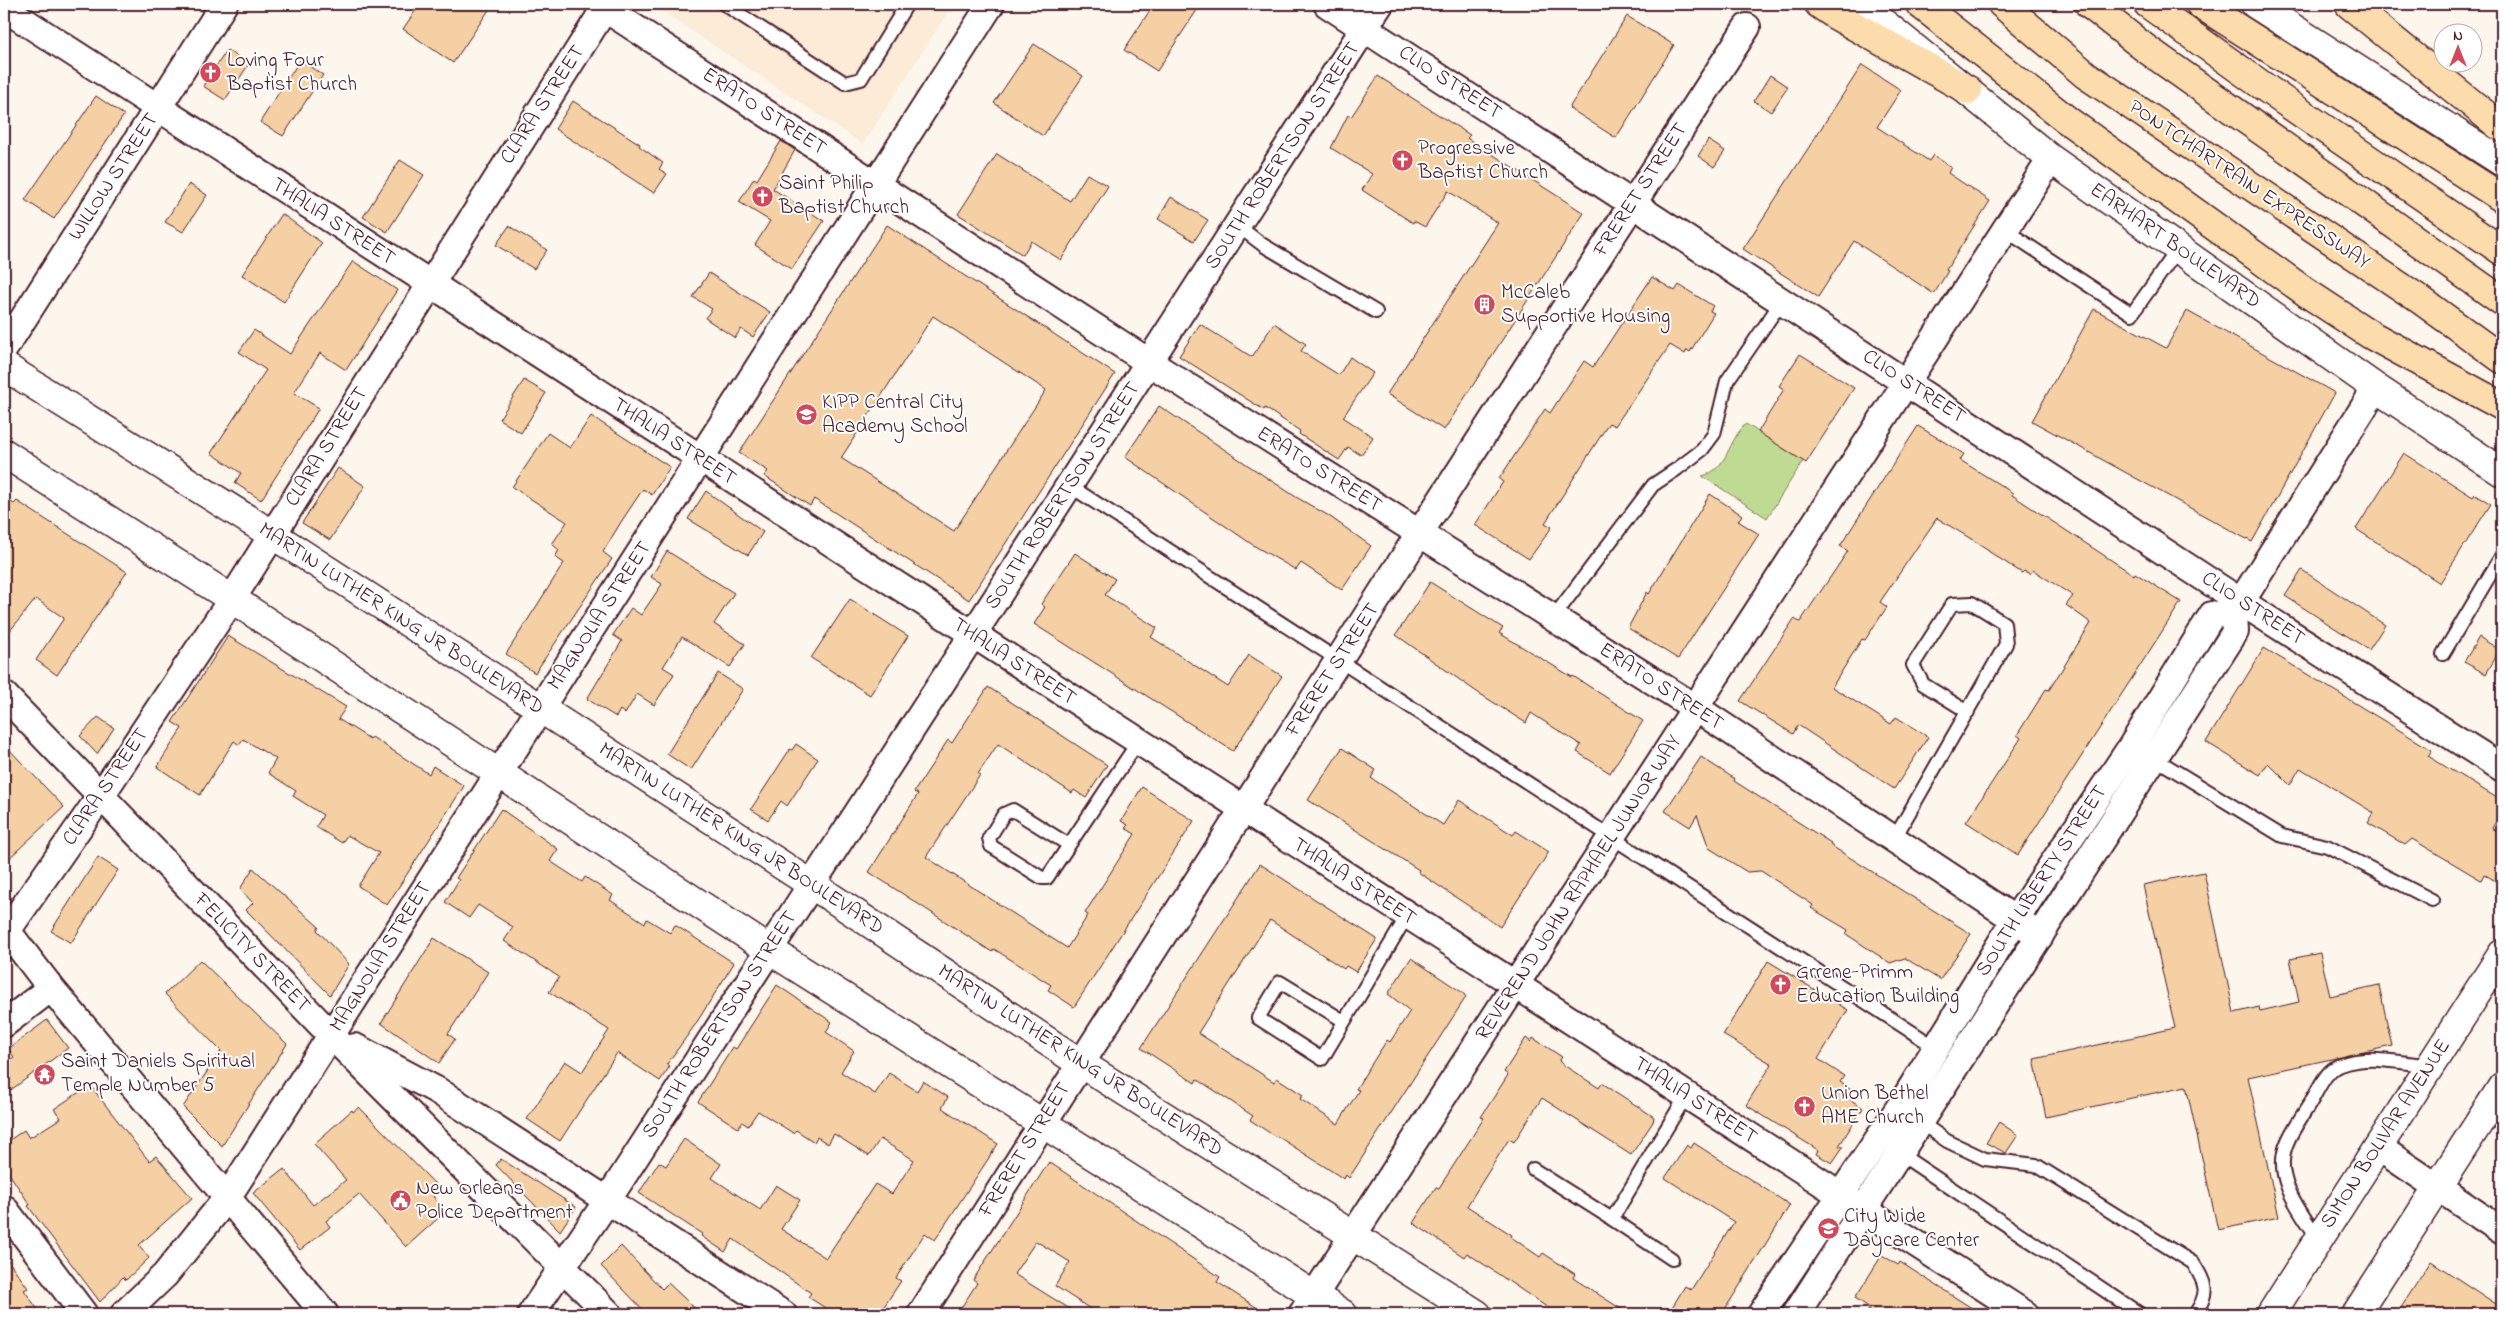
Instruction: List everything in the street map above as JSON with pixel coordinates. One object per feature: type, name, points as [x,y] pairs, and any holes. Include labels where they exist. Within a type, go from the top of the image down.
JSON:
[{"type":"highway","points":[[1819,4],[1835,15],[1968,90]]},
{"type":"highway","points":[[1920,4],[2067,120],[2306,293],[2371,335],[2502,406]]},
{"type":"highway","name":"PONTCHARTRAIN EXPRESSWAY","points":[[2002,4],[2086,75],[2422,301],[2502,358]]},
{"type":"highway","points":[[2089,4],[2145,48],[2502,301]]},
{"type":"highway","points":[[2148,4],[2493,245]]},
{"type":"highway","points":[[2200,4],[2502,198]]},
{"type":"highway","points":[[2349,4],[2502,128]]},
{"type":"street","name":"WILLOW STREET","points":[[4,349],[224,4]]},
{"type":"street","name":"MAGNOLIA STREET","points":[[124,1314],[164,1275],[227,1198],[991,4]]},
{"type":"street","name":"CLIO STREET","points":[[1328,4],[1907,382],[2237,608],[2502,768]]},
{"type":"street","name":"SOUTH ROBERTSON STREET","points":[[531,1314],[607,1201],[810,884],[1150,363],[1380,4]]},
{"type":"street","name":"EARHART BOULEVARD","points":[[1860,4],[2051,159],[2376,388],[2502,472]]},
{"type":"street","points":[[2255,4],[2502,162]]},
{"type":"street","name":"ERATO STREET","points":[[601,6],[1150,363],[1696,708],[2040,936]]},
{"type":"street","name":"CLARA STREET","points":[[5,929],[100,797],[232,599],[601,6]]},
{"type":"street","name":"THALIA STREET","points":[[4,8],[2025,1314]]},
{"type":"street","name":"FRERET STREET","points":[[920,1314],[1419,534],[1747,27]]},
{"type":"street","name":"REVEREND JOHN RAPHAEL JUNIOR WAY","points":[[1308,1305],[2051,159]]},
{"type":"street","name":"MARTIN LUTHER KING JR BOULEVARD","points":[[4,366],[272,534],[810,884],[1080,1063],[1477,1314]]},
{"type":"street","name":"SOUTH LIBERTY STREET","points":[[1761,1314],[1878,1140],[1910,1115],[2040,936],[2235,632],[2237,608],[2376,388]]},
{"type":"street","points":[[4,453],[232,599],[768,949],[1043,1122],[1308,1305],[1344,1314]]},
{"type":"street","name":"SOUTH LIBERTY STREET","points":[[1796,1314],[1899,1154],[1910,1115],[1935,1047],[2015,920],[2131,747],[2212,615],[2237,608]]},
{"type":"street","name":"FELICITY STREET","points":[[4,696],[331,1034],[609,1314]]},
{"type":"street","points":[[5,929],[51,988],[324,1314]]},
{"type":"street","name":"SIMON BOLIVAR AVENUE","points":[[2271,1314],[2502,954]]},
{"type":"street","points":[[4,1024],[51,988]]},
{"type":"street","points":[[331,1034],[438,1091],[783,1314]]},
{"type":"street","points":[[2356,1314],[2502,1087]]},
{"type":"street","points":[[2378,1147],[2502,1231]]},
{"type":"street","points":[[4,1208],[84,1314]]},
{"type":"lane","points":[[724,4],[845,82],[861,79],[907,4]]},
{"type":"lane","points":[[1238,226],[1263,245],[1376,312]]},
{"type":"lane","points":[[2005,230],[2132,314],[2178,249]]},
{"type":"lane","points":[[1553,618],[1653,485],[1702,450],[1714,434],[1728,381],[1782,301]]},
{"type":"lane","points":[[1070,486],[1935,1047]]},
{"type":"lane","points":[[2442,654],[2502,555]]},
{"type":"lane","points":[[1894,839],[1968,712],[2006,644],[2004,623],[1972,603],[1952,604],[1913,665],[1922,684],[1968,712]]},
{"type":"lane","points":[[1070,845],[1013,810],[1004,814],[990,838],[991,846],[1042,878],[1047,878],[1070,845],[1138,742]]},
{"type":"lane","points":[[2154,758],[2282,836],[2327,846],[2432,900]]},
{"type":"lane","points":[[1344,1022],[1280,982],[1258,1018],[1322,1059],[1344,1022],[1407,916]]},
{"type":"lane","points":[[2318,1240],[2292,1199],[2284,1174],[2284,1156],[2287,1143],[2323,1081],[2337,1066],[2357,1060],[2386,1059],[2430,1066]]},
{"type":"lane","points":[[1612,1219],[1686,1096]]},
{"type":"lane","points":[[1910,1115],[1947,1141],[1985,1159],[2036,1165],[2193,1263],[2205,1284],[2204,1298],[2195,1314]]},
{"type":"lane","points":[[1878,1140],[2140,1314]]},
{"type":"lane","points":[[1533,1169],[1672,1259]]},
{"type":"shaded area","points":[[651,4],[953,4],[863,144]]},
{"type":"green space","points":[[1746,424],[1803,461],[1767,518],[1702,476],[1711,473],[1723,461],[1735,438]]},
{"type":"building","points":[[420,4],[493,4],[453,63],[403,29]]},
{"type":"building","points":[[1154,4],[1201,4],[1157,71],[1124,50]]},
{"type":"building","points":[[1627,16],[1674,45],[1616,138],[1569,108]]},
{"type":"building","points":[[1034,44],[1083,76],[1043,136],[994,103]]},
{"type":"building","points":[[227,50],[249,64],[225,100],[203,86]]},
{"type":"building","points":[[300,60],[323,75],[283,136],[260,122]]},
{"type":"building","points":[[1862,65],[1901,90],[1877,127],[1929,161],[1933,155],[1951,167],[1948,173],[1990,201],[1946,270],[1948,271],[1934,294],[1854,241],[1818,297],[1743,249]]},
{"type":"building","points":[[1770,75],[1788,87],[1771,112],[1754,101]]},
{"type":"building","name":"McCaleb Supportive Housing","points":[[1378,76],[1470,135],[1467,138],[1584,213],[1444,430],[1387,394],[1498,223],[1448,191],[1425,227],[1414,221],[1413,223],[1362,190],[1372,174],[1331,148],[1348,115],[1351,117]]},
{"type":"building","points":[[96,96],[124,115],[54,219],[25,200]]},
{"type":"building","points":[[573,101],[640,144],[639,146],[663,163],[659,169],[667,174],[654,193],[555,129]]},
{"type":"building","points":[[1708,140],[1725,151],[1714,167],[1698,156]]},
{"type":"building","name":"Saint Philip Baptist Church","points":[[781,141],[795,150],[773,189],[824,221],[792,269],[755,245],[770,221],[739,202],[754,178],[757,180]]},
{"type":"building","points":[[997,154],[1070,201],[1087,174],[1108,186],[1061,260],[1031,241],[1023,255],[958,214]]},
{"type":"building","points":[[400,160],[424,175],[387,232],[363,217]]},
{"type":"building","points":[[189,184],[207,195],[183,232],[165,222]]},
{"type":"building","points":[[1171,197],[1208,220],[1194,241],[1158,219]]},
{"type":"building","points":[[282,214],[322,243],[284,302],[242,275]]},
{"type":"building","points":[[887,225],[1115,374],[969,600],[814,499],[810,506],[764,476],[768,471],[739,453]],"holes":[[[933,316],[1046,390],[954,531],[841,458]]]},
{"type":"building","points":[[509,226],[547,250],[534,269],[496,245]]},
{"type":"building","points":[[353,261],[397,290],[346,370],[320,353],[294,393],[319,408],[261,500],[235,483],[241,473],[211,453],[266,370],[239,352],[254,330],[290,354]]},
{"type":"building","points":[[709,273],[770,312],[753,337],[741,329],[735,338],[705,318],[712,309],[693,297]]},
{"type":"building","points":[[1652,277],[1675,291],[1679,285],[1713,306],[1710,311],[1714,313],[1690,352],[1687,350],[1685,354],[1670,345],[1615,426],[1609,423],[1545,523],[1552,527],[1529,559],[1475,525],[1503,482],[1499,479],[1545,409],[1550,413],[1584,361],[1593,367]]},
{"type":"building","points":[[2094,309],[2166,348],[2187,311],[2335,393],[2252,542],[2032,421]]},
{"type":"building","points":[[1274,323],[1306,344],[1301,351],[1339,375],[1350,357],[1373,373],[1343,417],[1373,437],[1361,455],[1348,447],[1339,460],[1299,434],[1300,431],[1265,408],[1264,410],[1179,356],[1200,324],[1252,357]]},
{"type":"building","points":[[1800,354],[1854,388],[1806,463],[1758,432],[1784,389],[1779,386]]},
{"type":"building","points":[[524,380],[546,393],[521,433],[499,419]]},
{"type":"building","points":[[1159,406],[1296,497],[1329,516],[1371,546],[1342,590],[1301,563],[1296,570],[1253,545],[1125,457]]},
{"type":"building","points":[[591,416],[670,467],[652,495],[643,489],[621,522],[603,552],[612,559],[535,673],[506,654],[564,563],[555,557],[559,550],[552,544],[567,522],[512,487],[548,433],[570,448]]},
{"type":"building","points":[[1918,426],[1964,454],[1960,460],[2013,493],[2012,495],[2134,575],[2135,573],[2181,602],[2018,855],[1966,822],[2021,738],[2017,735],[2046,689],[2049,690],[2091,623],[2066,605],[2073,596],[2033,570],[2030,574],[2024,571],[2022,573],[1937,518],[1880,602],[1887,607],[1865,640],[1862,639],[1832,687],[1891,724],[1896,717],[1928,737],[1894,789],[1798,725],[1793,734],[1740,701],[1794,619],[1800,622],[1848,551],[1840,546]]},
{"type":"building","points":[[2404,453],[2473,497],[2475,494],[2491,504],[2440,583],[2356,529]]},
{"type":"building","points":[[338,468],[365,486],[330,540],[302,523]]},
{"type":"building","points":[[706,491],[763,532],[748,555],[688,519]]},
{"type":"building","points":[[1710,494],[1742,515],[1738,521],[1759,534],[1678,659],[1628,628],[1647,592],[1649,594]]},
{"type":"building","points":[[4,497],[14,504],[17,501],[127,572],[57,675],[36,660],[64,618],[36,599],[4,638]]},
{"type":"building","points":[[667,551],[734,593],[714,624],[745,644],[730,667],[682,637],[663,667],[674,674],[654,705],[637,694],[625,714],[620,710],[616,717],[587,699],[622,641],[613,635],[631,608],[641,615],[662,584],[651,577]]},
{"type":"building","points":[[1075,553],[1115,579],[1105,595],[1157,628],[1151,637],[1228,687],[1249,655],[1282,676],[1233,751],[1034,624],[1045,607],[1041,604]]},
{"type":"building","points":[[2302,570],[2385,625],[2369,650],[2285,596]]},
{"type":"building","points":[[1430,582],[1503,628],[1499,633],[1573,676],[1643,721],[1610,773],[1577,752],[1581,745],[1531,713],[1526,723],[1477,692],[1396,635]]},
{"type":"building","points":[[850,599],[908,636],[870,695],[811,658]]},
{"type":"building","points":[[228,636],[346,707],[338,719],[370,739],[372,737],[429,774],[433,766],[464,786],[387,905],[358,886],[379,853],[347,835],[342,843],[316,827],[323,815],[293,796],[296,791],[268,773],[276,759],[243,739],[239,745],[234,741],[200,795],[157,767],[182,728],[172,722]]},
{"type":"building","points":[[2479,637],[2500,650],[2486,674],[2464,662]]},
{"type":"building","points":[[2264,648],[2432,750],[2428,756],[2502,801],[2502,812],[2492,828],[2502,834],[2502,885],[2484,874],[2481,880],[2412,839],[2405,845],[2368,823],[2374,813],[2300,768],[2290,785],[2268,763],[2260,775],[2206,742]]},
{"type":"building","points":[[718,673],[743,689],[691,770],[667,754]]},
{"type":"building","points":[[988,687],[1107,765],[1086,798],[1074,790],[1072,793],[998,744],[926,857],[1067,948],[1088,915],[1085,913],[1135,834],[1125,828],[1128,825],[1121,821],[1142,787],[1194,821],[1074,1007],[1048,990],[1051,985],[994,949],[992,952],[869,872],[918,794],[914,792],[948,740],[952,743]]},
{"type":"building","points":[[98,717],[114,728],[97,754],[80,736]]},
{"type":"building","points":[[4,744],[64,807],[4,863]]},
{"type":"building","points":[[796,744],[818,759],[787,806],[781,801],[768,820],[751,809],[790,749],[792,750]]},
{"type":"building","points":[[1342,748],[1376,770],[1371,778],[1443,825],[1459,800],[1513,835],[1516,831],[1549,852],[1500,927],[1418,872],[1419,870],[1308,800]]},
{"type":"building","points":[[1701,757],[1735,779],[1734,781],[1831,843],[1830,845],[1971,934],[1940,980],[1905,958],[1890,963],[1846,934],[1848,930],[1811,908],[1813,905],[1761,871],[1747,872],[1709,848],[1697,815],[1690,827],[1665,811]]},
{"type":"building","points":[[501,809],[558,849],[550,861],[582,882],[585,877],[613,895],[610,900],[645,923],[647,919],[670,933],[675,925],[734,963],[695,1025],[667,1064],[670,1066],[660,1081],[617,1053],[560,1141],[527,1119],[565,1061],[582,1072],[609,1030],[549,992],[559,977],[504,941],[513,927],[478,905],[469,918],[445,902],[459,880],[456,878]]},
{"type":"building","points":[[98,857],[118,870],[71,943],[51,931]]},
{"type":"building","points":[[1260,864],[1377,939],[1356,972],[1346,966],[1344,969],[1270,920],[1198,1033],[1274,1082],[1277,1078],[1303,1095],[1300,1099],[1338,1124],[1359,1090],[1356,1089],[1367,1071],[1387,1040],[1390,1042],[1410,1011],[1388,994],[1411,958],[1463,993],[1466,997],[1349,1178],[1346,1175],[1344,1179],[1276,1137],[1250,1120],[1253,1116],[1197,1079],[1195,1083],[1141,1048]]},
{"type":"building","points":[[253,868],[319,927],[317,930],[349,964],[330,995],[246,910],[253,903],[240,889]]},
{"type":"building","points":[[2204,872],[2234,1013],[2259,1007],[2260,1011],[2299,1002],[2290,959],[2320,953],[2330,996],[2379,985],[2392,1046],[2248,1077],[2279,1217],[2218,1230],[2186,1086],[2046,1117],[2034,1059],[2175,1028],[2143,885]]},
{"type":"building","points":[[434,938],[488,972],[448,1034],[455,1039],[439,1063],[381,1023]]},
{"type":"building","points":[[200,960],[287,1044],[222,1146],[183,1107],[221,1051],[165,994]]},
{"type":"building","points":[[1768,961],[1848,1010],[1818,1059],[1844,1076],[1840,1082],[1850,1089],[1845,1096],[1863,1108],[1839,1146],[1843,1147],[1832,1163],[1816,1154],[1818,1150],[1746,1105],[1772,1064],[1723,1035]]},
{"type":"building","points":[[777,985],[832,1022],[826,1032],[854,1051],[841,1072],[875,1094],[889,1073],[917,1091],[923,1081],[948,1097],[942,1108],[998,1144],[935,1240],[925,1233],[896,1278],[901,1281],[879,1314],[835,1314],[808,1297],[811,1293],[733,1239],[725,1252],[701,1236],[702,1234],[639,1193],[659,1162],[666,1166],[684,1139],[721,1164],[712,1178],[760,1210],[776,1185],[800,1200],[781,1229],[826,1258],[875,1184],[892,1194],[914,1160],[880,1139],[869,1156],[834,1134],[828,1144],[817,1137],[814,1142],[796,1130],[793,1133],[758,1111],[748,1126],[742,1122],[738,1128],[698,1102],[733,1047],[736,1049]]},
{"type":"building","points":[[47,1020],[68,1048],[4,1095],[4,1065],[14,1057],[8,1049]]},
{"type":"building","points":[[1526,1038],[1531,1042],[1533,1038],[1562,1057],[1559,1061],[1562,1064],[1599,1088],[1602,1083],[1654,1117],[1653,1122],[1631,1155],[1542,1098],[1514,1142],[1509,1139],[1467,1206],[1512,1235],[1511,1237],[1540,1257],[1543,1253],[1575,1274],[1573,1278],[1629,1314],[1557,1314],[1467,1253],[1464,1257],[1413,1223],[1436,1187],[1439,1188],[1484,1118],[1481,1117],[1508,1075],[1504,1072]]},
{"type":"building","points":[[90,1085],[149,1161],[156,1156],[192,1198],[139,1245],[149,1258],[126,1280],[123,1277],[100,1302],[28,1206],[30,1205],[4,1166],[4,1144],[24,1130],[29,1138],[61,1118],[54,1109]]},
{"type":"building","points":[[359,1107],[440,1189],[433,1196],[444,1213],[406,1247],[359,1194],[326,1221],[330,1227],[300,1250],[253,1193],[284,1169],[313,1205],[346,1180],[314,1144],[352,1110],[353,1112]]},
{"type":"building","points":[[1999,1122],[2018,1135],[2006,1153],[1986,1143]]},
{"type":"building","points":[[1694,1143],[1790,1205],[1722,1314],[1668,1314],[1685,1286],[1691,1290],[1734,1222],[1665,1178],[1687,1145],[1691,1148]]},
{"type":"building","points":[[501,1159],[576,1207],[560,1231],[496,1165]]},
{"type":"building","points":[[1049,1162],[1220,1277],[1217,1282],[1267,1314],[1098,1314],[1055,1286],[1070,1262],[1036,1241],[1014,1274],[1078,1314],[957,1314],[977,1283],[973,1280]]},
{"type":"building","points":[[621,1246],[662,1289],[668,1283],[701,1314],[647,1314],[601,1266]]},
{"type":"building","points":[[4,1255],[28,1288],[24,1290],[41,1314],[4,1314]]},
{"type":"building","points":[[1882,1255],[1898,1265],[1900,1262],[1981,1314],[1866,1314],[1870,1308],[1855,1298]]},
{"type":"building","points":[[2431,1261],[2502,1308],[2502,1314],[2397,1314]]},
{"type":"place","name":"Loving Four Baptist Church","points":[[211,73]]},
{"type":"place","name":"Progressive Baptist Church","points":[[1402,161]]},
{"type":"place","name":"Saint Philip Baptist Church","points":[[763,196]]},
{"type":"place","name":"McCaleb Supportive Housing","points":[[1485,305]]},
{"type":"place","name":"KIPP Central City Academy School","points":[[806,415]]},
{"type":"place","name":"Grrene-Primm Education Building","points":[[1780,985]]},
{"type":"place","name":"Saint Daniels Spiritual Temple Number 5","points":[[45,1074]]},
{"type":"place","name":"Union Bethel AME Church","points":[[1805,1106]]},
{"type":"place","name":"New Orleans Police Department","points":[[400,1201]]},
{"type":"place","name":"City Wide Daycare Center","points":[[1828,1229]]}]
